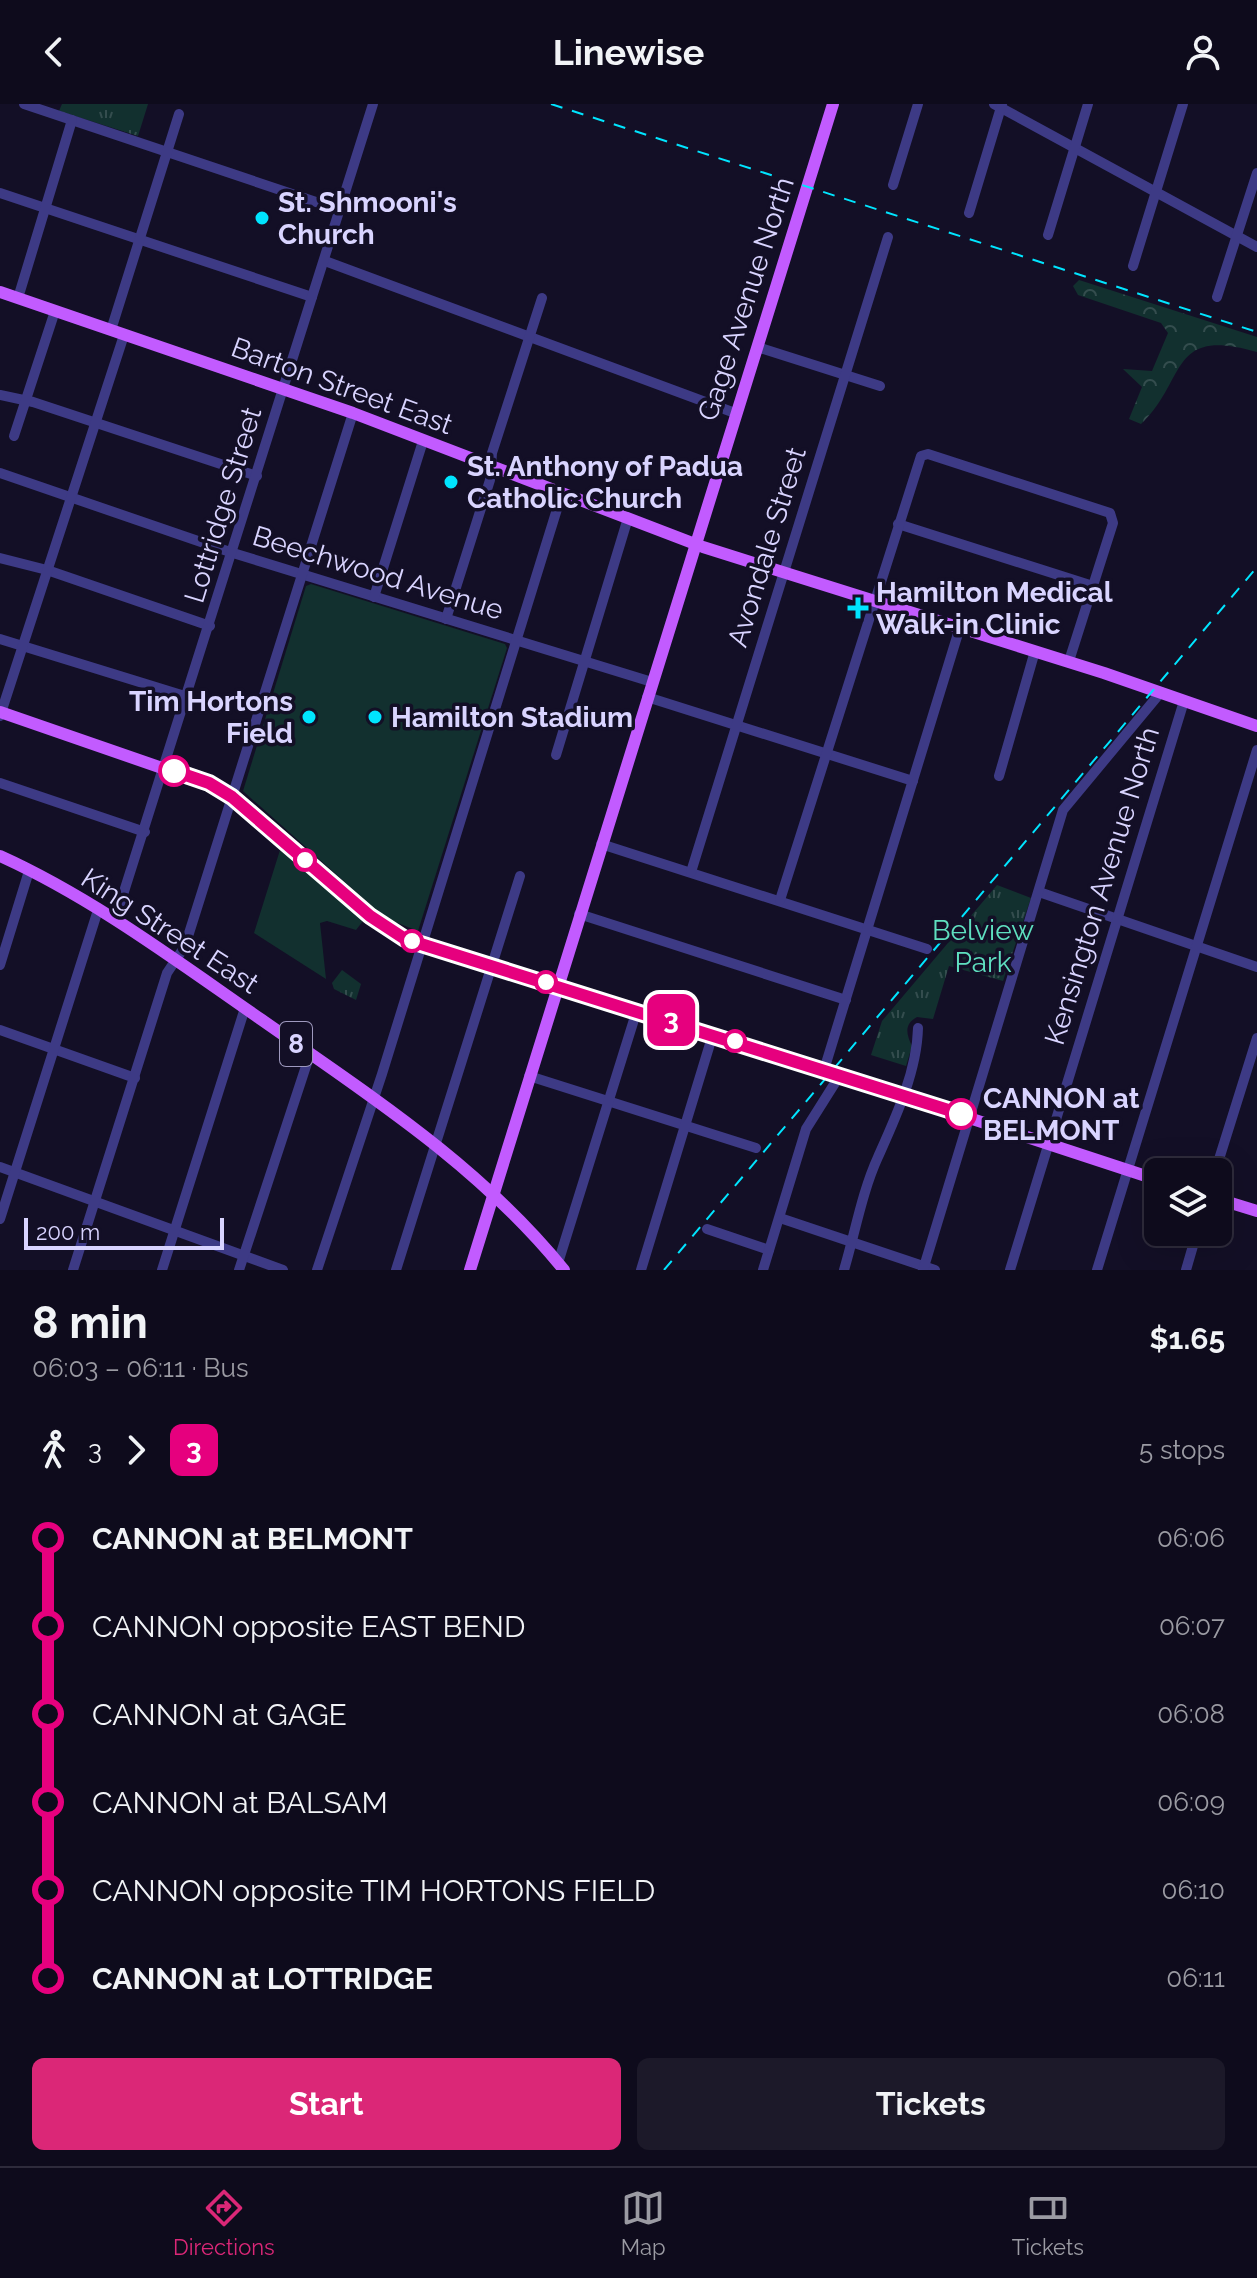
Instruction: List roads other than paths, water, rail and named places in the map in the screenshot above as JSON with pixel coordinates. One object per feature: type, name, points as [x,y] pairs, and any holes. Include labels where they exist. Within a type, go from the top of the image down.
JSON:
[{"type":"main road","name":"Gage Avenue North","points":[[470,1270],[833,104]]},
{"type":"main road","name":"Barton Street East","points":[[0,292],[353,413],[694,544],[1069,661],[1257,726]]},
{"type":"main road","points":[[0,714],[209,783],[232,797],[374,919],[391,931],[422,945],[713,1034],[1144,1175]]},
{"type":"main road","name":"King Street East","points":[[0,856],[115,920],[437,1142],[561,1266]]},
{"type":"main road","points":[[1232,1203],[1257,1211]]},
{"type":"street","points":[[24,104],[340,210]]},
{"type":"street","name":"Lottridge Street","points":[[115,920],[373,104]]},
{"type":"street","points":[[893,185],[918,104]]},
{"type":"street","points":[[1048,235],[1088,104]]},
{"type":"street","points":[[1133,266],[1183,104]]},
{"type":"street","points":[[969,213],[999,105],[1257,247]]},
{"type":"street","points":[[0,714],[95,423],[139,240],[179,114]]},
{"type":"street","points":[[18,298],[72,120]]},
{"type":"street","points":[[1217,297],[1257,173]]},
{"type":"street","points":[[0,193],[312,297]]},
{"type":"street","name":"Avondale Street","points":[[691,872],[888,237]]},
{"type":"street","points":[[325,261],[735,413]]},
{"type":"street","points":[[446,619],[490,480],[495,442],[542,298]]},
{"type":"street","points":[[14,436],[55,311]]},
{"type":"street","points":[[757,347],[880,386]]},
{"type":"street","points":[[0,395],[257,476]]},
{"type":"street","points":[[73,1270],[167,973],[185,946],[353,413]]},
{"type":"street","points":[[374,597],[423,441]]},
{"type":"street","points":[[780,900],[917,461],[923,455],[1110,513],[1113,523],[1069,661]]},
{"type":"street","name":"Beechwood Avenue","points":[[0,473],[233,553],[652,682]]},
{"type":"street","points":[[317,1270],[422,945],[562,493]]},
{"type":"street","points":[[556,755],[628,518]]},
{"type":"street","points":[[898,524],[1093,586]]},
{"type":"street","points":[[0,558],[47,570],[210,626]]},
{"type":"street","points":[[824,1070],[960,627]]},
{"type":"street","points":[[0,639],[188,697]]},
{"type":"street","points":[[999,776],[1035,651]]},
{"type":"street","points":[[780,1218],[927,1269],[1063,810],[1161,692]]},
{"type":"street","points":[[647,697],[913,781]]},
{"type":"street","name":"Kensington Avenue North","points":[[1010,1270],[1184,701]]},
{"type":"street","points":[[1097,1270],[1257,750]]},
{"type":"street","points":[[0,783],[145,832]]},
{"type":"street","points":[[601,844],[927,949]]},
{"type":"street","points":[[0,965],[29,871]]},
{"type":"street","points":[[396,1270],[520,876]]},
{"type":"street","points":[[1039,892],[1257,967]]},
{"type":"street","points":[[0,1219],[98,910]]},
{"type":"street","points":[[579,914],[846,1000]]},
{"type":"street","points":[[162,1270],[245,1008]]},
{"type":"street","points":[[561,1266],[637,1010]]},
{"type":"street","points":[[844,1270],[877,1160],[887,1142],[918,1044],[918,1028]]},
{"type":"street","points":[[0,1030],[135,1078]]},
{"type":"street","points":[[641,1270],[713,1034]]},
{"type":"street","points":[[1219,1158],[1257,1038]]},
{"type":"street","points":[[239,1270],[310,1054]]},
{"type":"street","points":[[763,1270],[806,1129],[840,1075]]},
{"type":"street","points":[[529,1076],[756,1148]]},
{"type":"street","points":[[0,1167],[283,1270]]},
{"type":"street","points":[[707,1229],[769,1250]]},
{"type":"street","points":[[1186,1270],[1193,1246]]},
{"type":"railway","points":[[551,104],[1257,332]]},
{"type":"railway","points":[[664,1270],[1257,567]]},
{"type":"place","name":"St. Shmooni's Church","points":[[262,218]]},
{"type":"place","name":"St. Anthony of Padua Catholic Church","points":[[451,482]]},
{"type":"place","name":"Hamilton Medical Walk-in Clinic","points":[[858,608]]},
{"type":"place","name":"Tim Hortons Field","points":[[309,717]]},
{"type":"place","name":"Hamilton Stadium","points":[[375,717]]},
{"type":"place","name":"CANNON at BELMONT","points":[[961,1114]]},
{"type":"park label","name":"Belview Park","points":[[983,946]]}]
